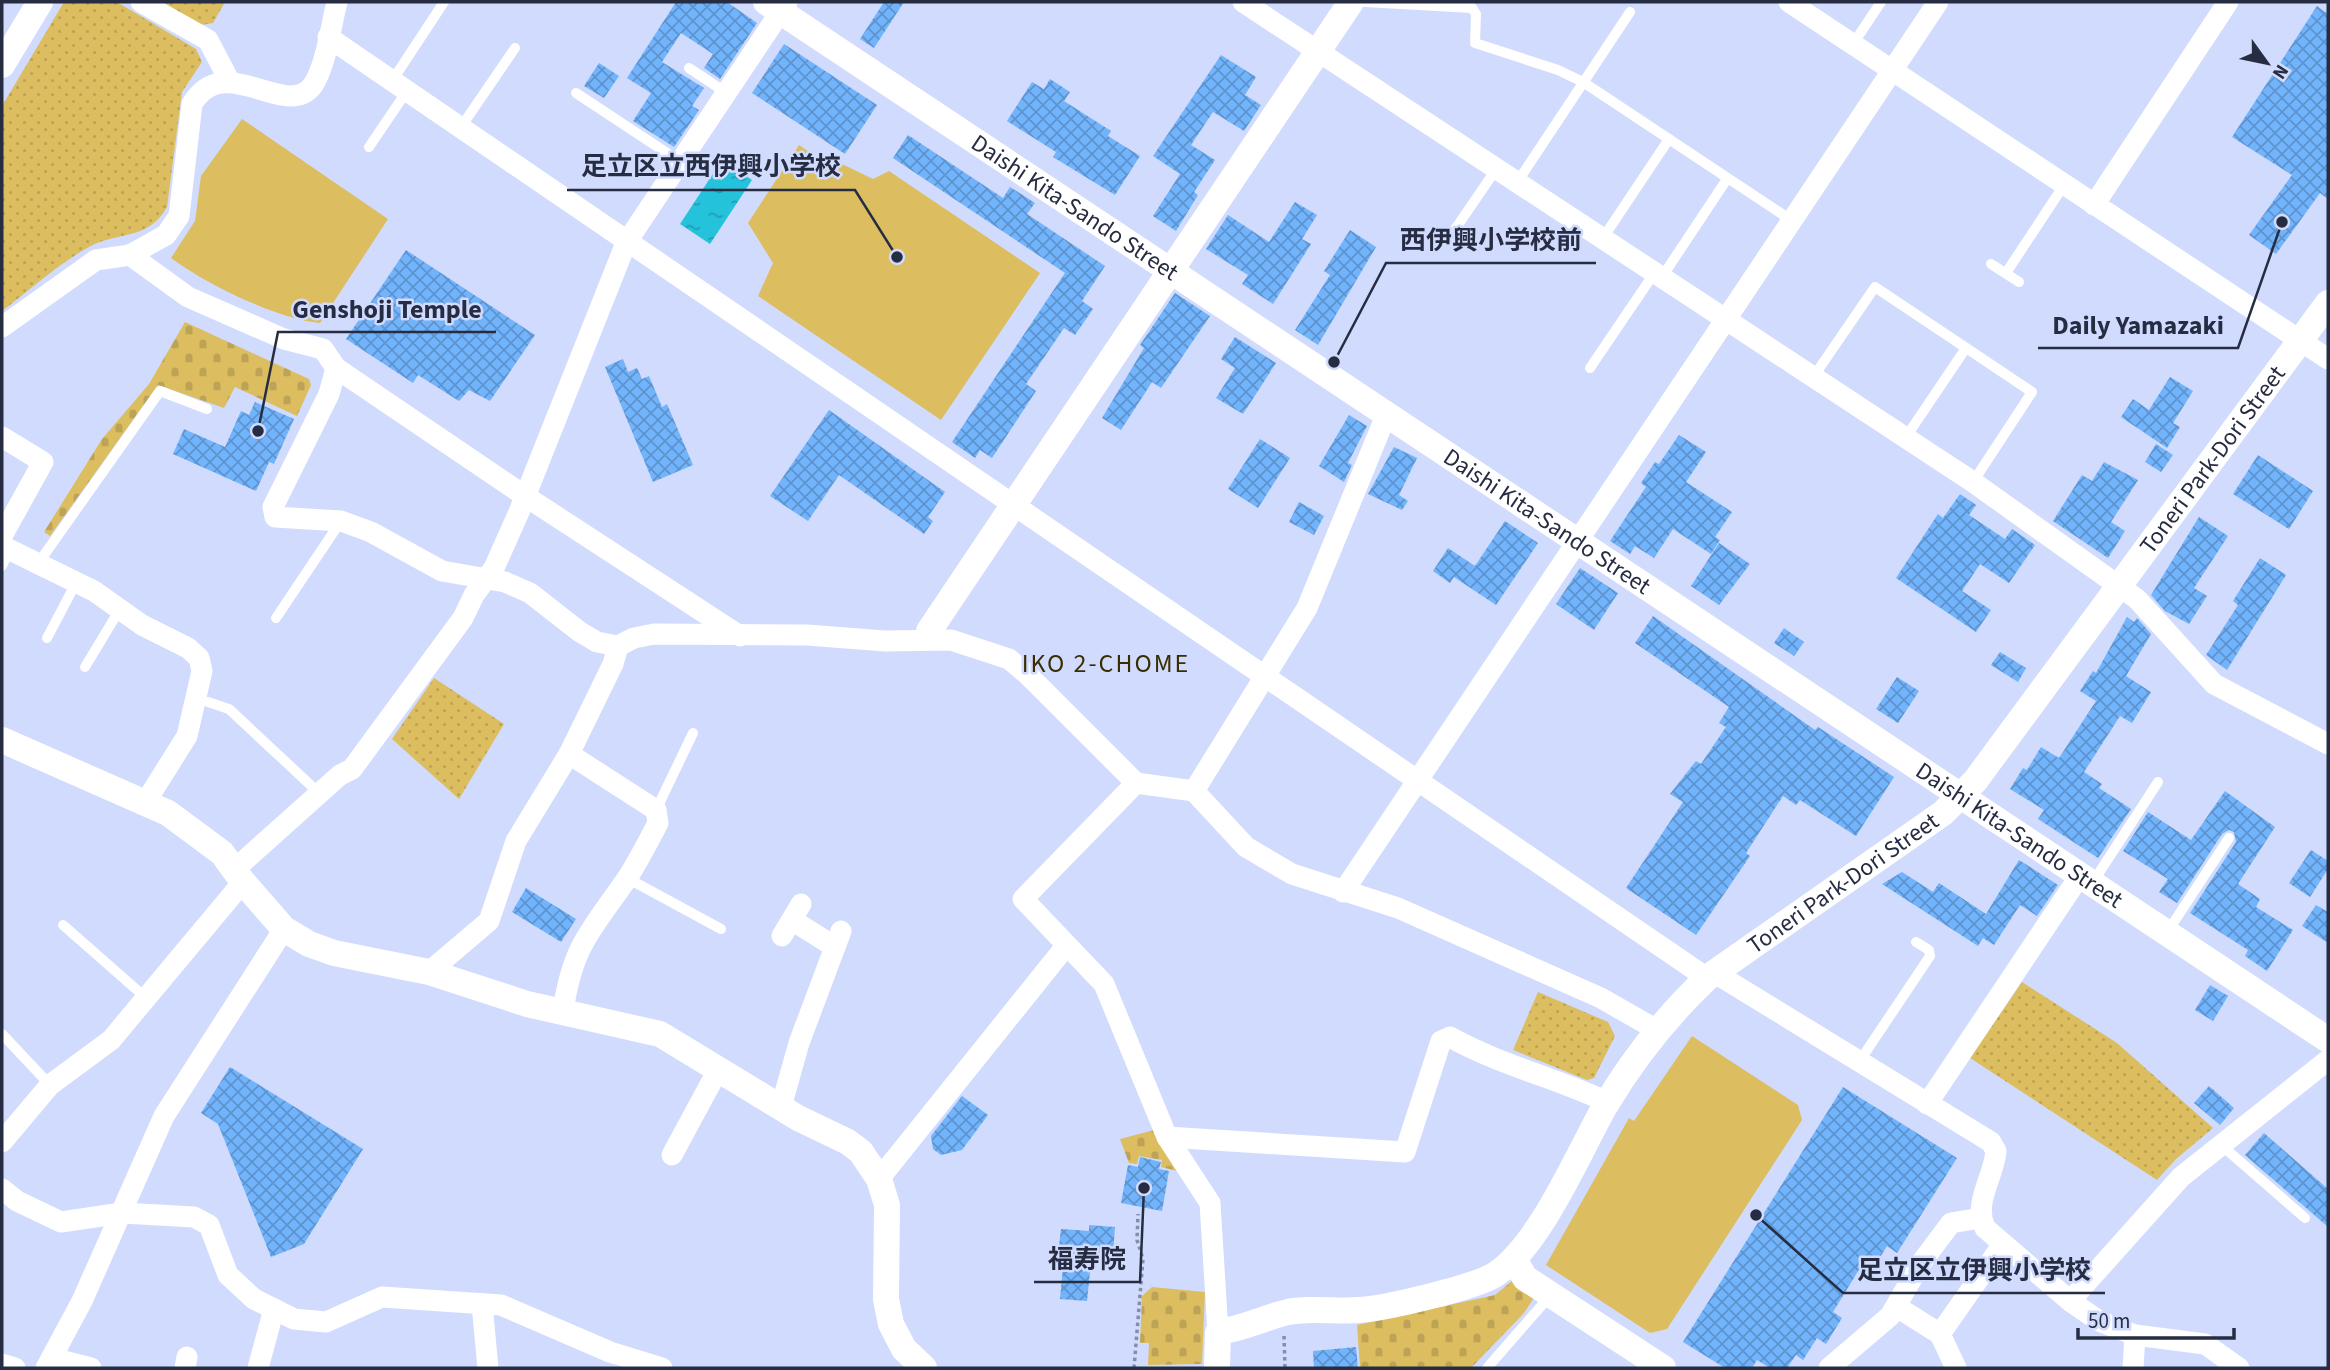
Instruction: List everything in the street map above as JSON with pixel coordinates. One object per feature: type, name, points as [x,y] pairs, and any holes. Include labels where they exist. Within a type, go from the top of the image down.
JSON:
[{"type":"street","points":[[141,2],[208,40],[230,82]]},
{"type":"street","points":[[2,327],[96,260],[130,254],[166,235],[179,216],[192,103],[207,86],[230,82],[290,96],[302,94],[317,77],[337,2]]},
{"type":"street","points":[[1243,2],[1973,482],[2137,599],[2214,684],[2328,744]]},
{"type":"street","points":[[927,636],[1012,505],[1351,2]]},
{"type":"street","points":[[1343,892],[1938,2]]},
{"type":"street","points":[[2094,205],[2228,2]]},
{"type":"street","points":[[2,65],[36,3]]},
{"type":"street","points":[[1796,4],[1892,71],[2328,359]]},
{"type":"street","points":[[2,1142],[50,1085],[111,1040],[239,875],[319,793],[352,769],[463,618],[494,568],[626,243],[725,92],[778,5]]},
{"type":"street","name":"Daishi Kita-Sando Street","points":[[778,5],[1171,271],[1580,540],[2328,1040]]},
{"type":"street","points":[[328,37],[626,243],[1417,780],[1711,976],[1990,1142],[1996,1151],[1980,1218],[1985,1228],[2070,1301],[2099,1321],[2134,1335],[2205,1344],[2239,1368]]},
{"type":"street","points":[[130,254],[188,297],[284,339],[323,349],[336,368],[525,496],[740,636]]},
{"type":"street","name":"Toneri Park-Dori Street","points":[[1218,1332],[1262,1323],[1282,1313],[1362,1310],[1480,1283],[1514,1259],[1530,1239],[1607,1102],[1657,1030],[1711,976],[1943,813],[1963,795],[2328,303]]},
{"type":"street","points":[[336,368],[329,394],[273,507],[275,517],[341,521],[372,532],[442,570],[486,578],[530,593],[597,642],[618,646],[634,638],[654,634],[807,635],[885,641],[927,636],[951,640],[1009,659],[1136,783],[1194,791],[1246,847],[1292,874],[1398,908],[1550,978],[1601,998],[1657,1030]]},
{"type":"street","points":[[1194,791],[1307,608],[1387,412]]},
{"type":"street","points":[[2,437],[43,462],[4,550],[76,583],[142,625],[188,648],[199,658],[202,671],[187,736],[145,803]]},
{"type":"street","points":[[429,972],[483,930],[489,921],[516,841],[569,754],[618,646]]},
{"type":"street","points":[[2,740],[168,813],[222,853],[284,929],[309,944],[334,953],[429,972],[527,1004],[660,1034],[781,1107],[848,1142],[861,1152],[879,1179],[887,1205],[886,1299],[891,1324],[904,1349],[924,1368]]},
{"type":"street","points":[[563,1011],[568,974],[585,934],[627,878],[659,823],[656,810],[569,754]]},
{"type":"street","points":[[1136,783],[1023,899],[1104,984],[1167,1137],[1210,1203],[1218,1332],[1217,1368]]},
{"type":"street","points":[[1927,1104],[2087,878]]},
{"type":"street","points":[[781,1107],[799,1043],[838,939],[792,920]]},
{"type":"street","points":[[91,1368],[49,1363],[82,1301],[164,1116],[284,929]]},
{"type":"street","points":[[879,1179],[1066,946]]},
{"type":"street","points":[[1167,1137],[1405,1152],[1441,1041],[1450,1037],[1474,1050],[1561,1080],[1607,1102]]},
{"type":"street","points":[[2070,1301],[2181,1177],[2220,1143],[2328,1060]]},
{"type":"street","points":[[672,1155],[719,1068]]},
{"type":"street","points":[[2,1189],[18,1201],[61,1222],[122,1213],[194,1217],[209,1226],[228,1275],[254,1299],[294,1319],[326,1322],[382,1297],[501,1304],[610,1352],[662,1368]]},
{"type":"street","points":[[1829,1368],[1897,1307],[1921,1263],[1951,1223],[1980,1218]]},
{"type":"street","points":[[1940,1334],[2003,1244]]},
{"type":"street","points":[[1514,1259],[1525,1278],[1663,1368]]},
{"type":"street","points":[[482,1304],[488,1368]]},
{"type":"street","points":[[1897,1307],[1940,1334],[1956,1368]]},
{"type":"street","points":[[258,1368],[274,1309]]},
{"type":"street","points":[[2133,1368],[2134,1335]]},
{"type":"street","points":[[2,1364],[15,1368]]},
{"type":"lane","points":[[369,147],[444,2]]},
{"type":"lane","points":[[1365,2],[1472,8],[1476,14],[1475,43],[1558,70],[1583,82],[1791,220]]},
{"type":"lane","points":[[1853,44],[1881,2]]},
{"type":"lane","points":[[1518,181],[1630,12]]},
{"type":"lane","points":[[461,128],[515,48]]},
{"type":"lane","points":[[689,68],[725,92]]},
{"type":"lane","points":[[576,93],[679,162]]},
{"type":"lane","points":[[1603,238],[1669,139]]},
{"type":"lane","points":[[1447,241],[1497,168]]},
{"type":"lane","points":[[1590,368],[1727,179]]},
{"type":"lane","points":[[2006,273],[2064,185]]},
{"type":"lane","points":[[1991,264],[2019,282]]},
{"type":"lane","points":[[1814,376],[1875,287],[2032,392]]},
{"type":"lane","points":[[1906,437],[1966,348]]},
{"type":"lane","points":[[1973,482],[2040,381]]},
{"type":"lane","points":[[37,565],[160,391],[207,408]]},
{"type":"lane","points":[[276,618],[341,521]]},
{"type":"lane","points":[[47,638],[76,583]]},
{"type":"lane","points":[[85,667],[120,609]]},
{"type":"lane","points":[[208,702],[229,709],[319,793]]},
{"type":"lane","points":[[656,810],[693,733]]},
{"type":"lane","points":[[2087,878],[2158,782]]},
{"type":"lane","points":[[2168,931],[2229,838]]},
{"type":"lane","points":[[627,878],[721,929]]},
{"type":"lane","points":[[63,925],[145,997]]},
{"type":"lane","points":[[1859,1062],[1930,956],[1929,950],[1916,942]]},
{"type":"lane","points":[[2,1034],[50,1085]]},
{"type":"lane","points":[[2220,1143],[2305,1218]]},
{"type":"lane","points":[[1487,1368],[1552,1294]]},
{"type":"path","points":[[1133,1368],[1143,1259],[1136,1240],[1138,1213]]},
{"type":"path","points":[[1282,1313],[1285,1368]]},
{"type":"green space","points":[[64,2],[117,2],[196,49],[202,62],[182,92],[167,207],[159,218],[142,230],[89,247],[55,269],[2,311],[2,106]]},
{"type":"green space","points":[[161,2],[225,2],[213,23],[201,25]]},
{"type":"green space","points":[[242,119],[388,219],[320,323],[283,315],[242,299],[203,279],[171,258],[195,221],[201,176]]},
{"type":"green space","points":[[799,145],[837,171],[842,164],[873,179],[889,171],[1040,273],[941,420],[758,296],[773,263],[748,223]]},
{"type":"green space","points":[[185,322],[309,379],[311,385],[297,416],[235,387],[224,408],[158,385],[50,536],[44,532],[102,439],[149,384]]},
{"type":"green space","points":[[434,678],[504,724],[459,799],[392,739]]},
{"type":"green space","points":[[2022,982],[2117,1043],[2213,1128],[2176,1159],[2157,1180],[1970,1058]]},
{"type":"green space","points":[[1538,992],[1608,1022],[1615,1036],[1594,1078],[1587,1080],[1513,1050]]},
{"type":"green space","points":[[1692,1036],[1798,1105],[1802,1120],[1667,1329],[1650,1333],[1546,1265],[1629,1118],[1634,1121]]},
{"type":"green space","points":[[1154,1130],[1177,1171],[1161,1167],[1162,1160],[1139,1156],[1137,1164],[1129,1163],[1120,1139]]},
{"type":"green space","points":[[1512,1281],[1535,1296],[1524,1313],[1471,1368],[1360,1368],[1357,1325],[1495,1295]]},
{"type":"green space","points":[[1152,1287],[1205,1292],[1202,1364],[1148,1365],[1149,1343],[1140,1343],[1142,1296]]},
{"type":"water","points":[[722,160],[752,180],[710,244],[680,224]]},
{"type":"building","points":[[676,2],[727,2],[757,23],[720,79],[704,68],[713,54],[681,33],[662,62],[704,88],[692,106],[699,110],[674,147],[633,121],[651,93],[627,78]]},
{"type":"building","points":[[884,2],[904,2],[874,48],[860,39]]},
{"type":"building","points":[[2317,6],[2328,14],[2328,199],[2320,193],[2276,254],[2249,235],[2292,175],[2232,137]]},
{"type":"building","points":[[784,44],[877,105],[845,154],[752,93]]},
{"type":"building","points":[[1221,55],[1256,77],[1245,95],[1261,105],[1244,131],[1213,112],[1191,145],[1215,160],[1194,192],[1198,195],[1176,231],[1153,216],[1180,174],[1153,156]]},
{"type":"building","points":[[599,63],[619,76],[604,98],[584,86]]},
{"type":"building","points":[[1050,79],[1070,92],[1064,101],[1111,131],[1108,136],[1140,156],[1115,195],[1053,157],[1056,152],[1007,121],[1032,82],[1044,89]]},
{"type":"building","points":[[908,135],[1003,198],[1010,187],[1035,203],[1027,214],[1105,266],[1082,301],[1093,309],[1075,335],[1064,328],[1026,384],[1036,391],[992,458],[980,450],[975,458],[952,442],[1065,273],[893,158]]},
{"type":"building","points":[[1295,202],[1317,215],[1302,239],[1311,244],[1273,304],[1242,284],[1248,275],[1206,249],[1228,215],[1269,242]]},
{"type":"building","points":[[1350,230],[1376,247],[1318,345],[1295,330],[1330,275],[1324,271]]},
{"type":"building","points":[[406,250],[535,335],[490,401],[469,390],[459,401],[418,375],[413,383],[346,339]]},
{"type":"building","points":[[1175,293],[1210,316],[1161,388],[1152,382],[1121,430],[1102,418],[1144,348],[1140,345]]},
{"type":"building","points":[[1235,337],[1276,363],[1243,414],[1216,398],[1235,368],[1221,359]]},
{"type":"building","points":[[623,359],[628,372],[637,368],[642,379],[649,376],[662,407],[667,404],[693,465],[653,482],[605,367]]},
{"type":"building","points":[[2170,377],[2193,391],[2173,423],[2180,427],[2167,448],[2121,417],[2133,399],[2149,410]]},
{"type":"building","points":[[255,402],[294,419],[274,464],[269,462],[256,491],[173,454],[184,429],[225,447],[241,411],[249,415]]},
{"type":"building","points":[[829,410],[945,492],[928,517],[933,521],[924,534],[839,475],[808,521],[770,496]]},
{"type":"building","points":[[1349,415],[1367,426],[1348,463],[1352,465],[1344,482],[1319,466]]},
{"type":"building","points":[[1679,435],[1706,452],[1686,482],[1732,512],[1715,537],[1720,540],[1711,554],[1673,529],[1654,558],[1635,546],[1630,554],[1610,541],[1646,487],[1641,483],[1655,462],[1659,464]]},
{"type":"building","points":[[1260,439],[1290,458],[1258,508],[1228,489]]},
{"type":"building","points":[[2156,444],[2173,455],[2161,472],[2145,462]]},
{"type":"building","points":[[1394,447],[1417,458],[1399,495],[1408,501],[1402,510],[1368,494]]},
{"type":"building","points":[[2258,455],[2313,491],[2289,529],[2233,494]]},
{"type":"building","points":[[2104,462],[2138,480],[2111,522],[2125,531],[2108,558],[2053,521],[2082,475],[2092,481]]},
{"type":"building","points":[[1960,494],[1976,505],[1969,515],[2005,539],[2012,529],[2035,545],[2009,583],[1980,564],[1962,591],[1991,610],[1976,632],[1896,578],[1938,514],[1943,518]]},
{"type":"building","points":[[1299,502],[1324,516],[1314,535],[1289,522]]},
{"type":"building","points":[[2199,517],[2228,536],[2194,588],[2207,596],[2189,624],[2165,611],[2151,595]]},
{"type":"building","points":[[1505,521],[1538,543],[1496,605],[1454,577],[1450,583],[1433,571],[1448,548],[1475,566]]},
{"type":"building","points":[[1719,543],[1750,564],[1719,605],[1691,586]]},
{"type":"building","points":[[2260,558],[2286,575],[2227,670],[2206,655],[2238,605],[2233,601]]},
{"type":"building","points":[[1580,568],[1618,593],[1594,630],[1556,604]]},
{"type":"building","points":[[1653,616],[1815,730],[1818,727],[1894,777],[1856,836],[1800,800],[1796,805],[1783,796],[1746,853],[1750,856],[1696,935],[1626,888],[1683,802],[1670,794],[1696,761],[1701,764],[1726,727],[1719,723],[1729,707],[1635,643]]},
{"type":"building","points":[[2127,617],[2134,622],[2137,618],[2151,634],[2126,676],[2151,692],[2132,723],[2120,716],[2084,772],[2102,784],[2099,788],[2131,809],[2098,858],[2038,819],[2044,810],[2010,789],[2023,768],[2027,770],[2041,747],[2059,758],[2096,701],[2080,691],[2093,671],[2096,673]]},
{"type":"building","points":[[1784,628],[1804,642],[1794,656],[1774,643]]},
{"type":"building","points":[[2000,652],[2026,668],[2018,682],[1991,665]]},
{"type":"building","points":[[1897,677],[1919,691],[1898,723],[1876,709]]},
{"type":"building","points":[[2225,791],[2275,827],[2238,884],[2260,899],[2256,907],[2293,930],[2267,971],[2245,956],[2248,950],[2190,913],[2236,842],[2234,832],[2229,830],[2222,834],[2177,903],[2159,892],[2168,879],[2123,851],[2148,812],[2191,840]]},
{"type":"building","points":[[2311,850],[2328,861],[2328,869],[2310,897],[2289,883]]},
{"type":"building","points":[[2019,860],[2058,885],[2037,916],[2020,905],[1994,945],[1983,938],[1978,946],[1882,884],[1902,872],[1933,892],[1939,883],[1986,914]]},
{"type":"building","points":[[526,888],[576,919],[561,942],[512,912]]},
{"type":"building","points":[[2316,905],[2328,912],[2328,943],[2302,926]]},
{"type":"building","points":[[2210,985],[2228,996],[2213,1021],[2195,1010]]},
{"type":"building","points":[[230,1067],[363,1149],[304,1244],[271,1257],[218,1124],[201,1113]]},
{"type":"building","points":[[2209,1086],[2234,1108],[2220,1125],[2194,1103]]},
{"type":"building","points":[[1843,1087],[1957,1158],[1897,1253],[1887,1246],[1869,1275],[1860,1268],[1833,1312],[1842,1318],[1826,1344],[1817,1338],[1803,1360],[1796,1355],[1787,1368],[1770,1368],[1757,1360],[1752,1368],[1725,1368],[1683,1342]]},
{"type":"building","points":[[962,1096],[988,1115],[962,1150],[941,1155],[933,1149],[931,1136]]},
{"type":"building","points":[[2264,1133],[2328,1189],[2328,1227],[2245,1155]]},
{"type":"building","points":[[1140,1157],[1161,1162],[1159,1169],[1169,1171],[1162,1211],[1121,1203],[1128,1165],[1138,1167]]},
{"type":"building","points":[[1089,1225],[1115,1227],[1113,1254],[1092,1252],[1087,1301],[1060,1299],[1065,1246],[1059,1246],[1061,1229],[1089,1231]]},
{"type":"building","points":[[1356,1347],[1358,1368],[1314,1368],[1313,1351]]},
{"type":"place","name":"Daily Yamazaki","points":[[2282,222]]},
{"type":"place","name":"足立区立西伊興小学校","points":[[897,257]]},
{"type":"place","name":"西伊興小学校前","points":[[1334,362]]},
{"type":"place","name":"Genshoji Temple","points":[[258,431]]},
{"type":"place","name":"福寿院","points":[[1144,1188]]},
{"type":"place","name":"足立区立伊興小学校","points":[[1756,1215]]},
{"type":"district","name":"IKO 2-CHOME","points":[[1106,663]]}]
